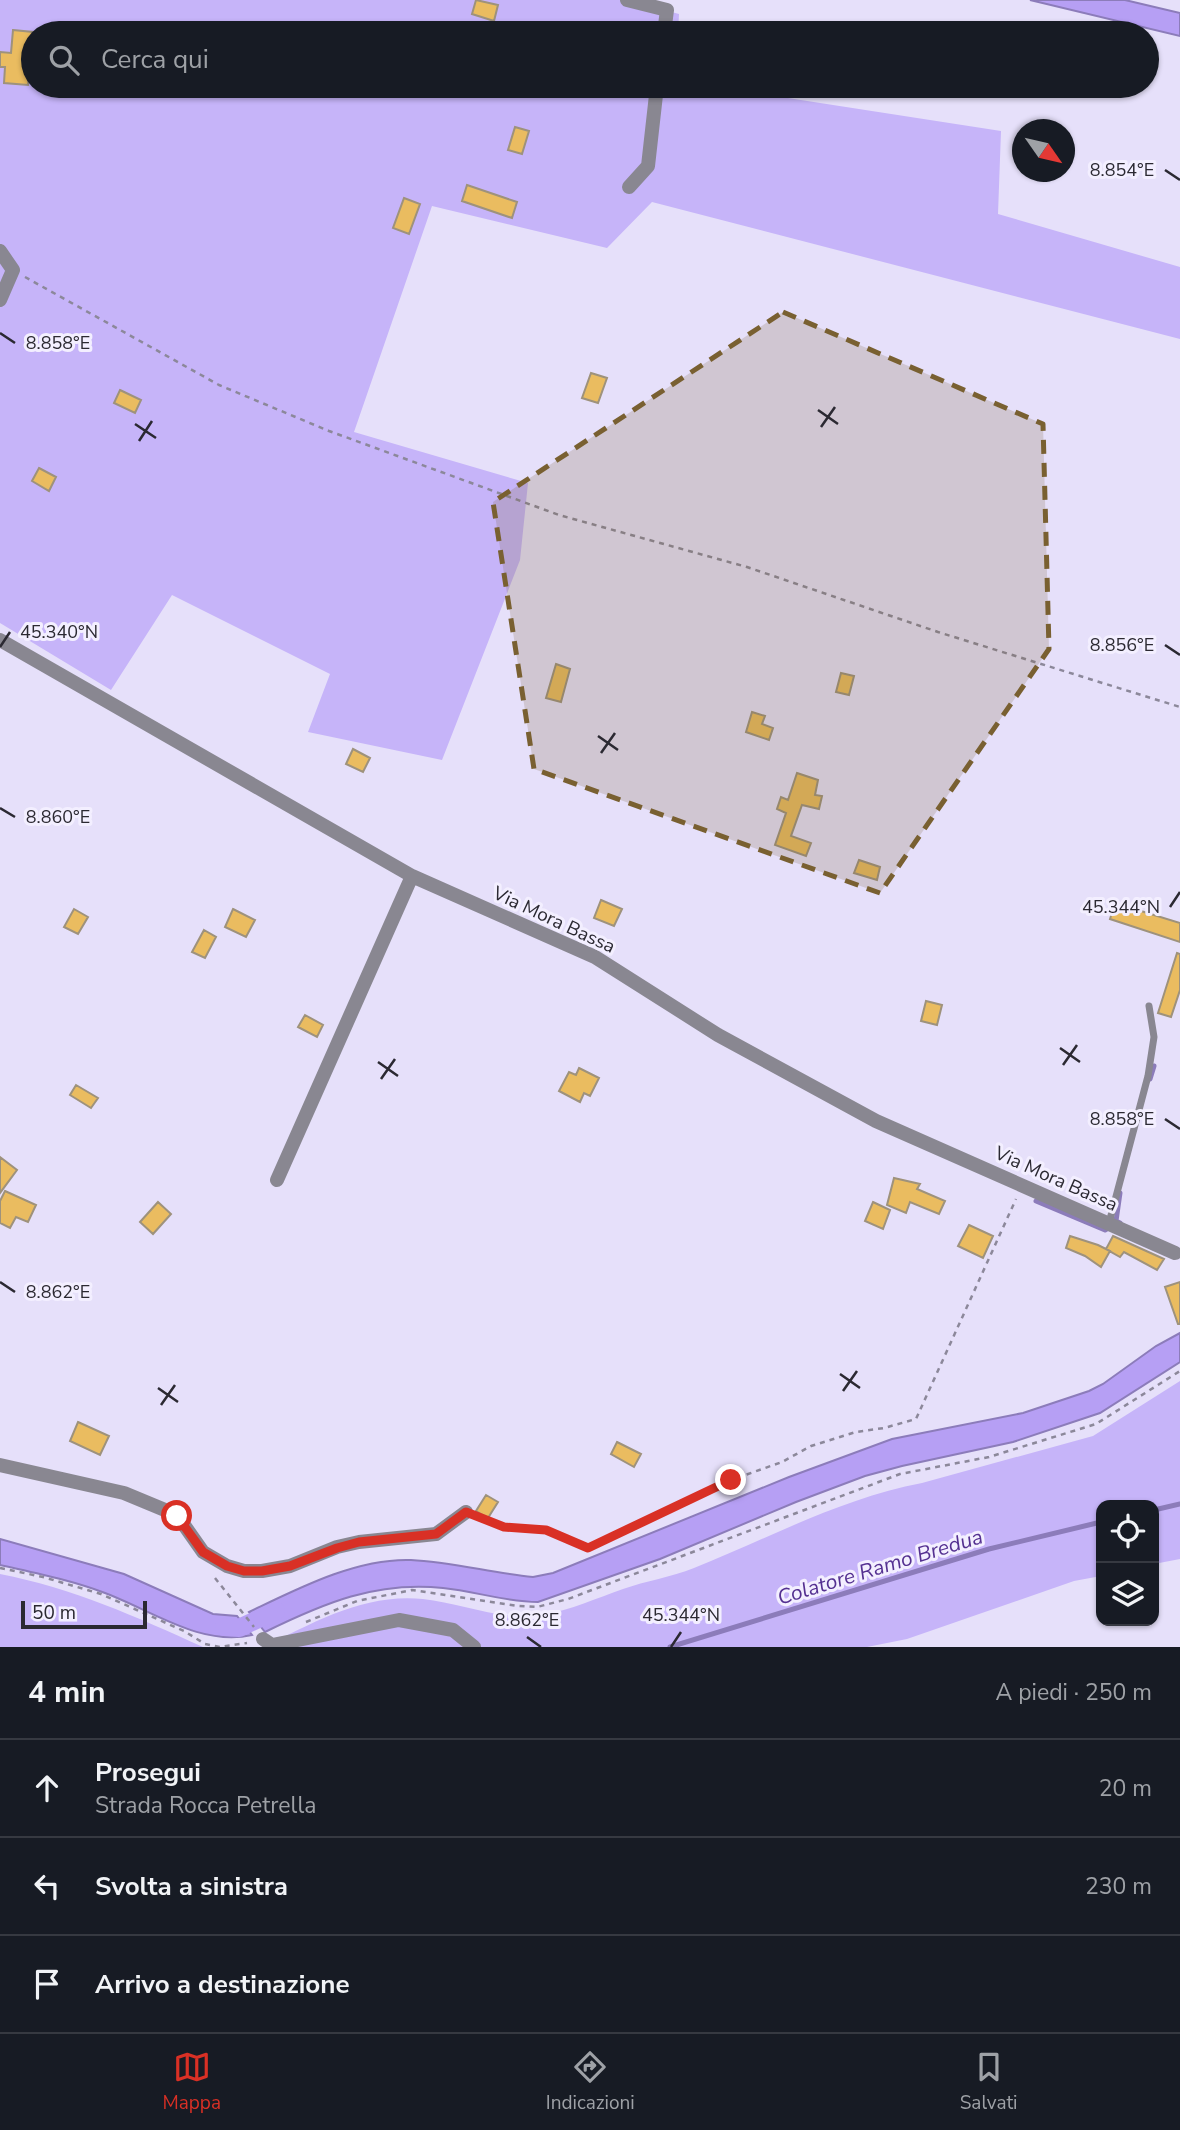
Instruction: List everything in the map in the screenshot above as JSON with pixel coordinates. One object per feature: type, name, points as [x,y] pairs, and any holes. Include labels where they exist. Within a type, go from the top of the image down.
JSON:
[{"type":"street","points":[[627,0],[667,10],[666,21]]},
{"type":"street","points":[[629,187],[648,166],[656,98]]},
{"type":"street","points":[[0,251],[13,270],[0,300]]},
{"type":"street","name":"Via Mora Bassa","points":[[0,640],[412,876],[595,957],[718,1035],[876,1121],[1175,1253]]},
{"type":"street","points":[[277,1180],[412,876]]},
{"type":"street","points":[[0,1465],[124,1493],[166,1511],[177,1516],[203,1552],[227,1566],[244,1571],[290,1566],[359,1542],[436,1534],[466,1512]]},
{"type":"street","points":[[261,1637],[272,1645],[399,1620],[453,1630],[474,1647]]},
{"type":"lane","points":[[1113,1225],[1149,1076],[1154,1037],[1149,1006]]},
{"type":"path","points":[[13,270],[219,385],[330,432],[559,515],[747,567],[938,632],[1180,707]]},
{"type":"path","points":[[466,1512],[504,1527],[546,1530],[588,1548],[731,1480],[782,1462],[811,1446],[856,1432],[916,1419],[1022,1185]]},
{"type":"path","points":[[299,1625],[357,1601],[412,1590],[518,1606],[537,1607],[568,1600],[900,1474],[989,1457],[1096,1424],[1180,1371]]},
{"type":"path","points":[[0,1568],[101,1594],[184,1630],[205,1644],[220,1647],[261,1637],[216,1581],[203,1552]]},
{"type":"highlighted area","points":[[783,312],[1043,424],[1049,649],[880,893],[534,769],[493,502]]},
{"type":"shaded area","points":[[0,0],[626,0],[679,14],[679,21],[21,21],[21,98],[788,98],[1001,131],[998,214],[1180,267],[1180,339],[652,202],[607,248],[432,206],[354,432],[528,483],[520,560],[442,760],[308,732],[330,674],[172,595],[111,690],[0,623]]},
{"type":"shaded area","points":[[1030,0],[1125,0],[1180,13],[1180,36],[1159,31],[1159,21],[1118,21]]},
{"type":"shaded area","points":[[1180,1333],[1180,1362],[1100,1413],[1013,1442],[865,1476],[660,1559],[538,1602],[443,1588],[395,1588],[330,1603],[265,1632],[249,1612],[327,1577],[369,1564],[390,1561],[426,1561],[533,1577],[553,1573],[789,1477],[892,1439],[1023,1413],[1089,1391]]},
{"type":"shaded area","points":[[1180,1381],[1180,1559],[1159,1563],[1159,1500],[1096,1500],[1096,1577],[1074,1581],[907,1639],[867,1647],[264,1647],[340,1611],[381,1600],[423,1599],[513,1616],[543,1615],[564,1610],[694,1568],[863,1498],[1093,1436]]},
{"type":"shaded area","points":[[0,1539],[124,1574],[213,1614],[237,1616],[252,1635],[214,1636],[195,1631],[92,1588],[0,1565]]},
{"type":"shaded area","points":[[0,1574],[78,1595],[203,1647],[0,1647]]},
{"type":"building","points":[[476,0],[498,5],[494,21],[472,14]]},
{"type":"building","points":[[13,30],[21,31],[21,84],[4,83],[5,67],[0,67],[0,52],[11,53]]},
{"type":"building","points":[[515,127],[529,131],[522,154],[508,150]]},
{"type":"building","points":[[467,185],[517,202],[512,218],[462,201]]},
{"type":"building","points":[[404,198],[420,204],[409,234],[393,228]]},
{"type":"building","points":[[591,373],[607,378],[598,403],[582,398]]},
{"type":"building","points":[[120,390],[141,400],[135,413],[114,403]]},
{"type":"building","points":[[39,468],[56,477],[49,491],[32,481]]},
{"type":"building","points":[[556,664],[570,669],[561,702],[546,698]]},
{"type":"building","points":[[841,673],[854,676],[849,695],[836,692]]},
{"type":"building","points":[[752,712],[765,716],[762,724],[773,728],[769,740],[746,732]]},
{"type":"building","points":[[353,749],[370,758],[363,772],[346,764]]},
{"type":"building","points":[[797,773],[818,780],[815,795],[822,796],[819,809],[802,805],[791,836],[811,843],[806,856],[775,845],[786,813],[777,809],[781,797],[788,800]]},
{"type":"building","points":[[859,860],[880,867],[877,880],[854,873]]},
{"type":"building","points":[[601,900],[622,909],[614,926],[594,918]]},
{"type":"building","points":[[1115,903],[1180,923],[1180,942],[1110,919]]},
{"type":"building","points":[[74,909],[88,917],[78,934],[64,927]]},
{"type":"building","points":[[233,909],[255,920],[246,937],[225,927]]},
{"type":"building","points":[[204,930],[216,937],[205,958],[192,952]]},
{"type":"building","points":[[1177,953],[1180,954],[1180,990],[1171,1017],[1158,1013]]},
{"type":"building","points":[[926,1001],[942,1005],[937,1025],[921,1021]]},
{"type":"building","points":[[305,1015],[323,1025],[317,1037],[298,1027]]},
{"type":"building","points":[[579,1068],[599,1078],[590,1096],[584,1093],[580,1102],[559,1091],[569,1072],[576,1075]]},
{"type":"building","points":[[76,1085],[98,1098],[91,1108],[70,1095]]},
{"type":"building","points":[[0,1157],[17,1170],[0,1193]]},
{"type":"building","points":[[894,1178],[920,1184],[917,1189],[945,1201],[939,1214],[910,1202],[906,1213],[887,1205]]},
{"type":"building","points":[[5,1191],[36,1205],[28,1222],[16,1217],[10,1228],[0,1223],[0,1201]]},
{"type":"building","points":[[158,1202],[171,1214],[153,1234],[140,1222]]},
{"type":"building","points":[[873,1202],[890,1210],[883,1229],[865,1221]]},
{"type":"building","points":[[969,1225],[993,1236],[983,1258],[958,1246]]},
{"type":"building","points":[[1070,1236],[1110,1251],[1101,1267],[1066,1248]]},
{"type":"building","points":[[1113,1236],[1164,1259],[1157,1270],[1124,1252],[1120,1257],[1106,1249]]},
{"type":"building","points":[[1180,1282],[1180,1324],[1178,1324],[1165,1287]]},
{"type":"building","points":[[78,1422],[109,1436],[100,1455],[70,1441]]},
{"type":"building","points":[[617,1442],[641,1454],[634,1467],[611,1454]]},
{"type":"building","points":[[486,1495],[498,1502],[488,1518],[476,1511]]},
{"type":"waterway","points":[[1150,1079],[1154,1066]]},
{"type":"waterway","points":[[1120,1193],[1116,1221],[1120,1223]]},
{"type":"waterway","points":[[1036,1201],[1105,1230],[1110,1227]]},
{"type":"waterway","name":"Colatore Ramo Bredua","points":[[1159,1509],[1180,1504]]},
{"type":"waterway","name":"Colatore Ramo Bredua","points":[[670,1647],[989,1549],[1096,1523]]},
{"type":"waterway","points":[[224,1627],[239,1628],[276,1611]]},
{"type":"route","points":[[177,1516],[203,1552],[227,1566],[244,1571],[262,1571],[290,1566],[359,1542],[436,1534],[466,1512],[504,1527],[546,1530],[588,1548],[731,1480]]}]
